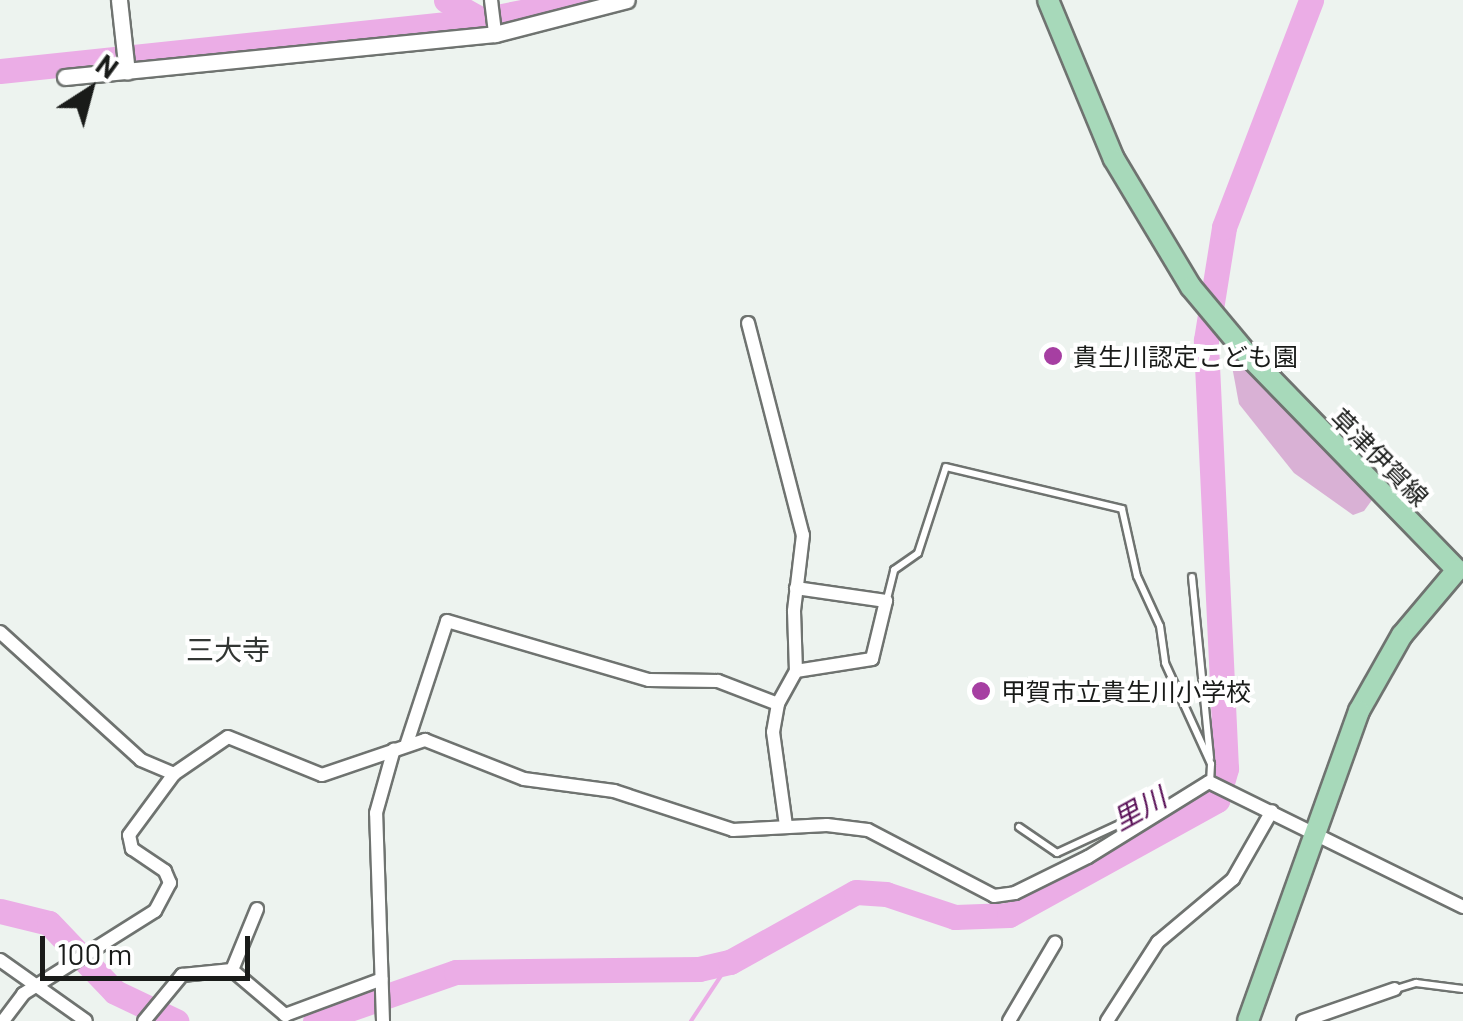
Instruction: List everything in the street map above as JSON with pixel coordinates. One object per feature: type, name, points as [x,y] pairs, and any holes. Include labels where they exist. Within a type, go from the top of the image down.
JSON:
[{"type":"main road","name":"草津伊賀線","points":[[1048,0],[1114,160],[1192,287],[1457,570],[1402,635],[1359,711],[1248,1021]]},
{"type":"street","points":[[119,0],[127,72]]},
{"type":"street","points":[[65,78],[494,29],[627,0]]},
{"type":"street","points":[[492,3],[494,29]]},
{"type":"street","points":[[748,323],[802,524],[796,588],[796,672],[778,704],[772,732],[786,826]]},
{"type":"street","points":[[796,588],[886,601],[872,659],[796,672]]},
{"type":"street","points":[[383,1014],[376,813],[447,621],[649,680],[718,681],[778,704]]},
{"type":"street","points":[[0,632],[6,647],[141,760],[174,774]]},
{"type":"street","points":[[3,1021],[22,994],[84,954],[137,928],[170,882],[132,850],[129,835],[174,774],[228,737],[322,775],[401,746],[439,743],[524,778],[614,790],[733,830],[786,826],[868,830],[969,887],[1004,896],[1088,857],[1216,784],[1463,908]]},
{"type":"street","points":[[1108,1021],[1158,942],[1233,879],[1272,811]]},
{"type":"street","points":[[232,970],[257,908]]},
{"type":"street","points":[[1010,1021],[1054,943]]},
{"type":"street","points":[[0,960],[86,1021]]},
{"type":"street","points":[[144,1021],[182,975],[232,970],[285,1014],[382,981]]},
{"type":"street","points":[[1303,1021],[1395,989]]},
{"type":"lane","points":[[886,601],[894,570],[918,553],[946,468],[1122,508],[1165,664],[1216,784]]},
{"type":"lane","points":[[1192,577],[1210,764]]},
{"type":"lane","points":[[1019,827],[1057,853],[1194,794]]},
{"type":"lane","points":[[1395,989],[1416,983],[1463,989]]},
{"type":"shaded area","points":[[1229,350],[1372,500],[1364,511],[1353,515],[1294,473],[1239,404]]},
{"type":"waterway","points":[[446,0],[482,20],[581,0]]},
{"type":"waterway","name":"里川","points":[[315,1021],[456,972],[699,969],[730,962],[856,892],[886,894],[955,917],[1009,915],[1217,800],[1226,768],[1206,340],[1224,227],[1311,0]]},
{"type":"waterway","points":[[0,71],[482,20]]},
{"type":"waterway","name":"里川","points":[[0,911],[49,923],[115,992],[176,1021]]},
{"type":"waterway","points":[[691,1021],[730,962]]},
{"type":"place","name":"貴生川認定こども園","points":[[1053,356]]},
{"type":"place","name":"甲賀市立貴生川小学校","points":[[981,691]]},
{"type":"district","name":"三大寺","points":[[228,649]]}]
